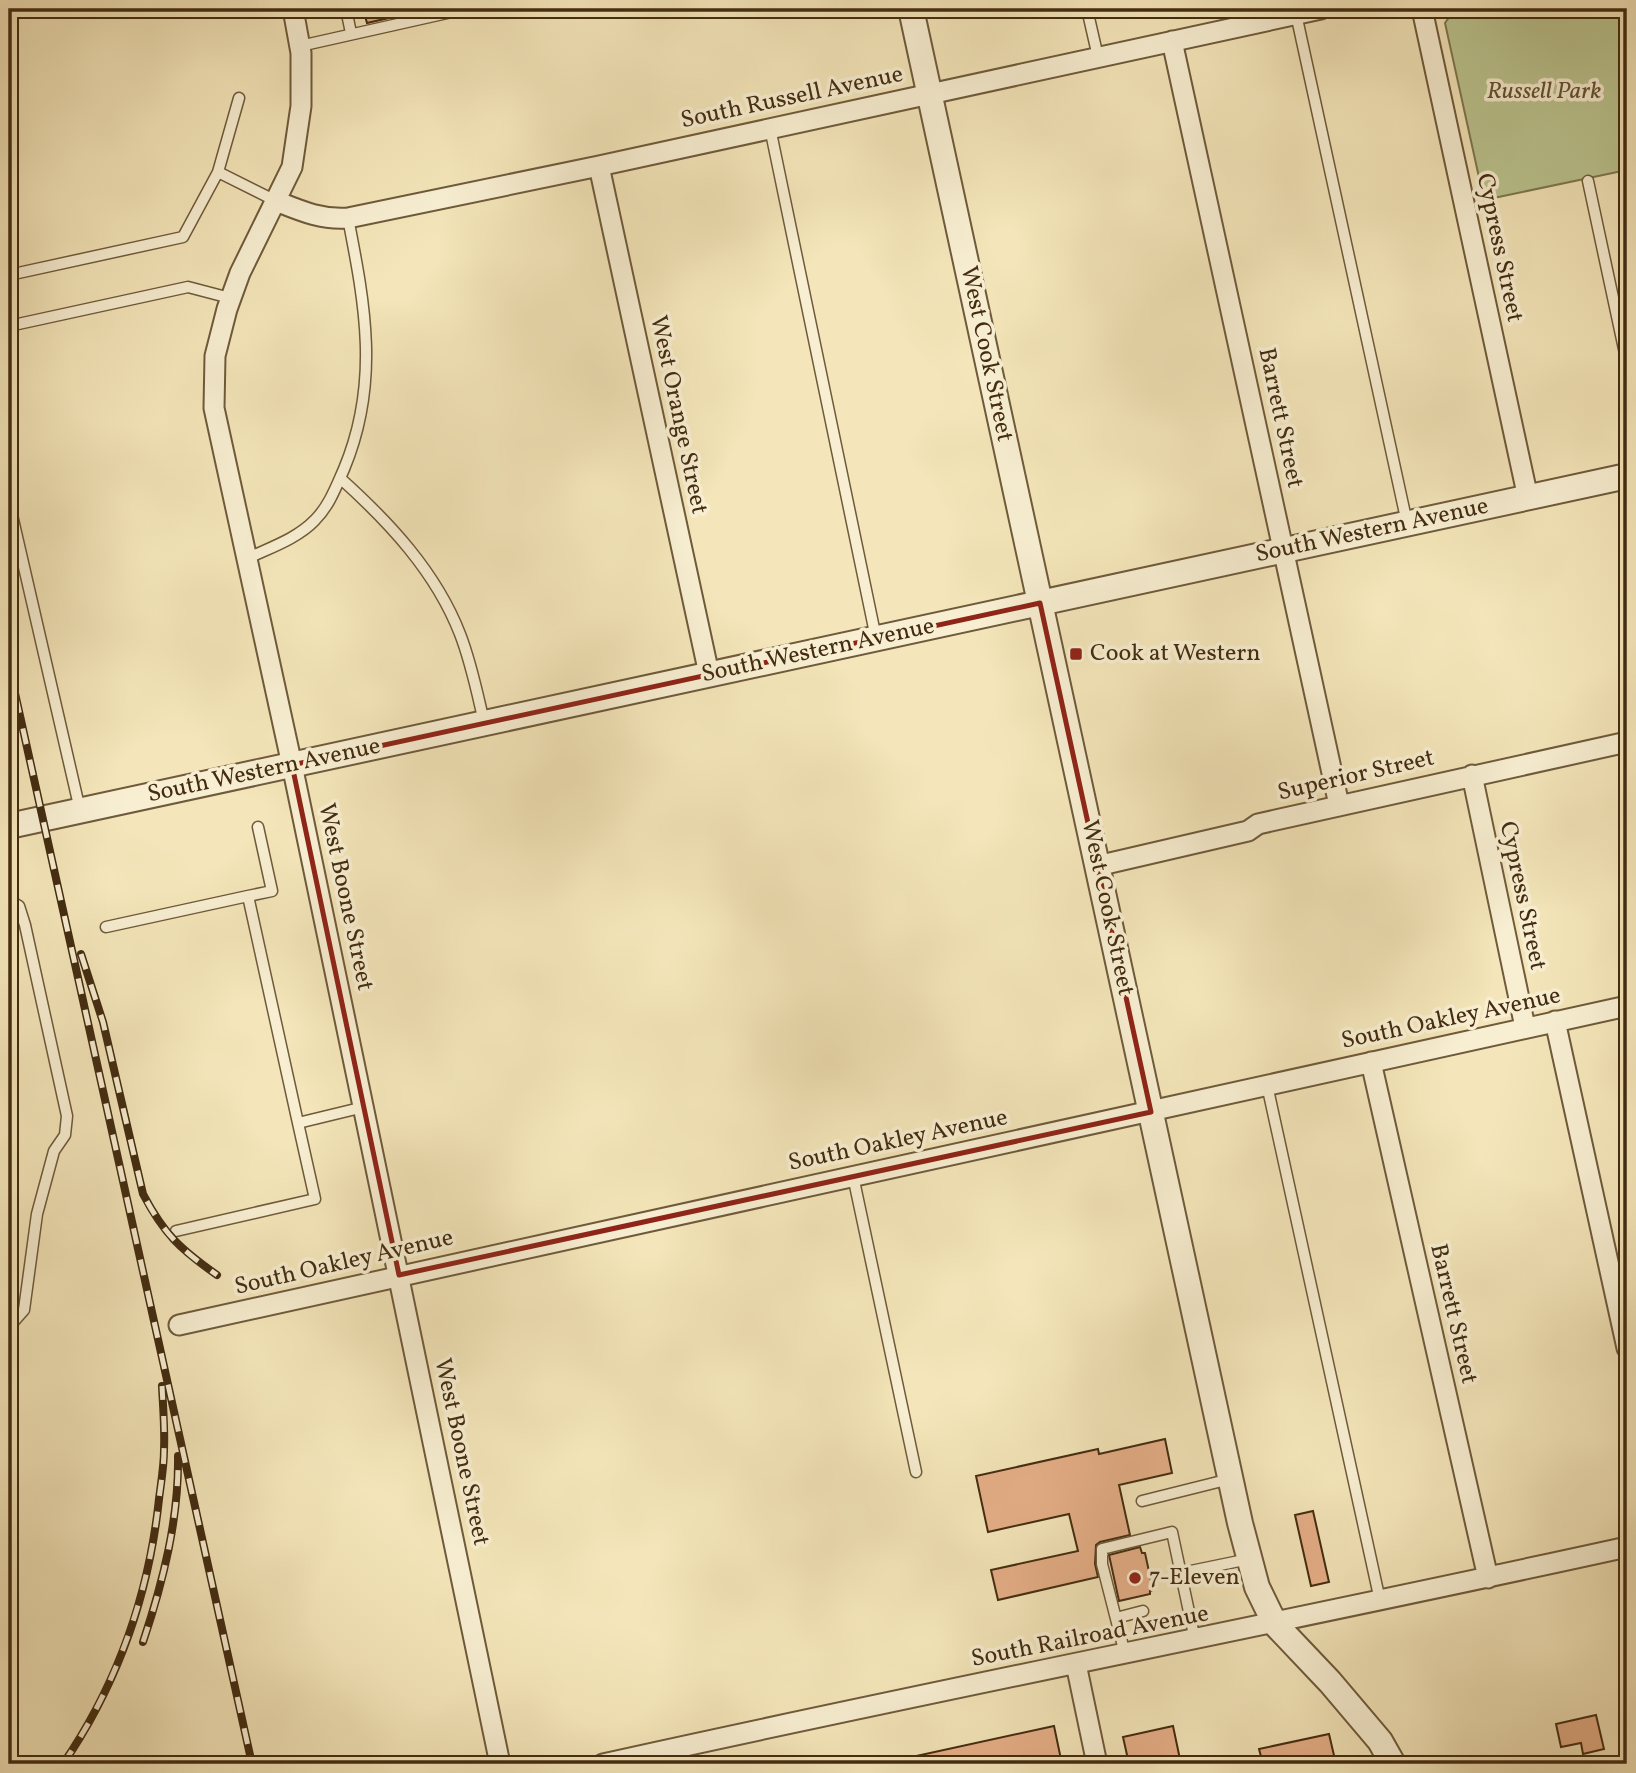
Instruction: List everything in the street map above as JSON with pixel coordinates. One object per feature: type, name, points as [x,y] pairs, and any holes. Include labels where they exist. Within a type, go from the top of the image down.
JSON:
[{"type":"street","name":"West Boone Street","points":[[293,9],[300,46],[301,106],[292,167],[230,298],[215,356],[214,408],[292,765],[500,1764]]},
{"type":"street","name":"West Cook Street","points":[[911,9],[1249,1559],[1257,1587],[1275,1624],[1331,1682],[1380,1741],[1393,1764]]},
{"type":"street","name":"South Russell Avenue","points":[[276,201],[316,217],[348,218],[1172,41],[1266,15],[1296,14],[1321,9]]},
{"type":"street","name":"Cypress Street","points":[[1422,9],[1528,498]]},
{"type":"street","name":"Barrett Street","points":[[1172,41],[1339,805]]},
{"type":"street","name":"West Orange Street","points":[[599,166],[709,674]]},
{"type":"street","name":"South Western Avenue","points":[[9,826],[1627,476]]},
{"type":"street","name":"Superior Street","points":[[1097,866],[1248,831],[1258,824],[1627,741]]},
{"type":"street","name":"Cypress Street","points":[[1472,775],[1525,1027]]},
{"type":"street","name":"South Oakley Avenue","points":[[178,1325],[1627,1006]]},
{"type":"street","points":[[1555,1021],[1627,1348]]},
{"type":"street","name":"Barrett Street","points":[[1371,1062],[1488,1578]]},
{"type":"street","name":"South Railroad Avenue","points":[[603,1764],[1275,1624],[1627,1547]]},
{"type":"street","points":[[1076,1664],[1097,1764]]},
{"type":"lane","points":[[346,9],[351,33]]},
{"type":"lane","points":[[300,46],[465,9]]},
{"type":"lane","points":[[1087,9],[1098,57]]},
{"type":"lane","points":[[1296,14],[1407,524]]},
{"type":"lane","points":[[9,275],[183,237],[218,172],[239,98]]},
{"type":"lane","points":[[770,128],[876,638]]},
{"type":"lane","points":[[218,172],[276,201]]},
{"type":"lane","points":[[1588,181],[1627,363]]},
{"type":"lane","points":[[246,559],[302,531],[315,520],[328,504],[357,430],[367,369],[366,317],[348,218]]},
{"type":"lane","points":[[9,326],[188,287],[230,298]]},
{"type":"lane","points":[[340,478],[391,526],[445,603],[460,633],[471,666],[484,723]]},
{"type":"lane","points":[[9,502],[80,810]]},
{"type":"lane","points":[[106,927],[272,891],[258,827]]},
{"type":"lane","points":[[176,1231],[316,1199],[248,896]]},
{"type":"lane","points":[[9,900],[19,906],[25,925],[67,1116],[65,1135],[54,1151],[37,1214],[24,1310],[9,1327]]},
{"type":"lane","points":[[1267,1085],[1379,1596]]},
{"type":"lane","points":[[298,1123],[364,1107]]},
{"type":"lane","points":[[853,1176],[916,1472]]},
{"type":"lane","points":[[1142,1501],[1230,1479]]},
{"type":"lane","points":[[1125,1654],[1102,1564],[1102,1549],[1172,1532],[1195,1640]]},
{"type":"lane","points":[[1181,1573],[1249,1559]]},
{"type":"lane","points":[[1116,1618],[1143,1611]]},
{"type":"highlighted area","points":[[1040,603],[1151,1112],[399,1275],[292,765]]},
{"type":"green space","name":"Russell Park","points":[[1455,9],[1627,9],[1627,170],[1484,200],[1445,23]]},
{"type":"building","points":[[363,9],[411,9],[411,13],[367,23]]},
{"type":"building","points":[[1165,1439],[1172,1473],[1119,1485],[1130,1535],[1096,1545],[1095,1564],[1098,1577],[998,1600],[991,1570],[1078,1551],[1069,1514],[988,1532],[976,1476],[1098,1449],[1099,1454]]},
{"type":"building","points":[[1313,1511],[1329,1582],[1311,1586],[1295,1515]]},
{"type":"building","points":[[1140,1547],[1142,1553],[1145,1553],[1153,1590],[1150,1594],[1119,1601],[1109,1555]]},
{"type":"building","points":[[1596,1715],[1604,1749],[1583,1754],[1581,1743],[1561,1747],[1556,1724]]},
{"type":"building","points":[[1054,1726],[1062,1764],[908,1764],[907,1758]]},
{"type":"building","points":[[1173,1726],[1181,1764],[1129,1764],[1123,1737]]},
{"type":"building","points":[[1329,1734],[1336,1764],[1263,1764],[1259,1749]]},
{"type":"railway","points":[[9,666],[252,1764]]},
{"type":"railway","points":[[81,954],[103,1022],[143,1194],[174,1240],[217,1275]]},
{"type":"railway","points":[[63,1764],[99,1703],[128,1638],[138,1604],[154,1534],[163,1468],[162,1386]]},
{"type":"railway","points":[[143,1642],[173,1527],[178,1456]]},
{"type":"place","name":"Cook at Western","points":[[1076,654]]},
{"type":"place","name":"7-Eleven","points":[[1135,1578]]}]
